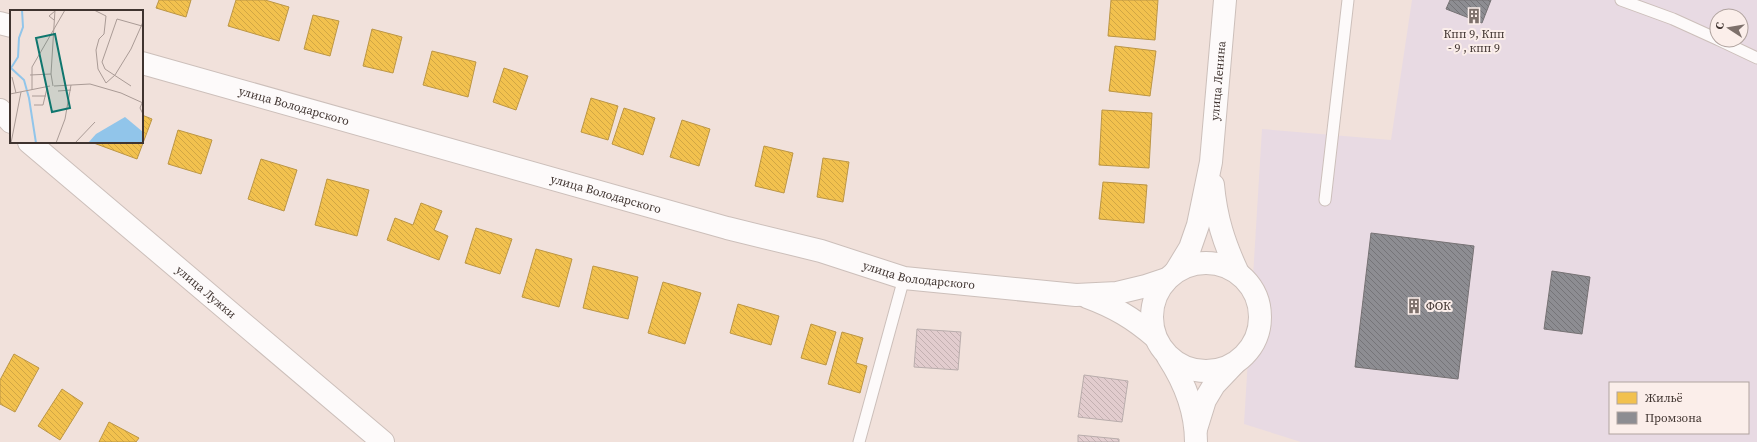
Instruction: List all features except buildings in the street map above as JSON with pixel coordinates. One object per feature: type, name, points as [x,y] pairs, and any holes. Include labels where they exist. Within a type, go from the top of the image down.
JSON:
[{"type":"street","name":"улица Ленина","points":[[1211,162],[1225,0]]},
{"type":"street","points":[[0,23],[10,26]]},
{"type":"street","name":"улица Володарского","points":[[143,63],[727,228],[821,251],[904,278],[1076,295]]},
{"type":"street","points":[[0,110],[10,121]]},
{"type":"street","name":"улица Лужки","points":[[30,143],[383,442]]},
{"type":"street","points":[[1211,162],[1215,208],[1221,234],[1238,273]]},
{"type":"street","points":[[1155,337],[1152,322],[1153,306],[1158,292],[1172,275],[1190,248],[1198,225],[1211,162]]},
{"type":"street","points":[[1076,295],[1117,293],[1146,286],[1172,275],[1191,264],[1207,262],[1224,265],[1238,273],[1251,286],[1259,302],[1261,320],[1257,337],[1248,353],[1234,364],[1214,385],[1205,400],[1196,435]]},
{"type":"street","points":[[1076,295],[1110,305],[1146,329],[1155,337],[1181,377],[1189,397],[1196,435]]},
{"type":"street","points":[[1167,356],[1182,366],[1199,372],[1217,371],[1234,364]]},
{"type":"lane","points":[[1325,200],[1348,0]]},
{"type":"lane","points":[[1621,0],[1673,19],[1709,36]]},
{"type":"lane","points":[[1735,48],[1757,58]]},
{"type":"lane","points":[[858,442],[904,278]]},
{"type":"shaded area","points":[[1412,0],[1757,0],[1757,442],[1301,442],[1244,424],[1262,129],[1391,140]]},
{"type":"place","name":"Кпп 9, Кпп - 9 , кпп 9","points":[[1474,16]]},
{"type":"place","name":"ФОК","points":[[1414,306]]}]
